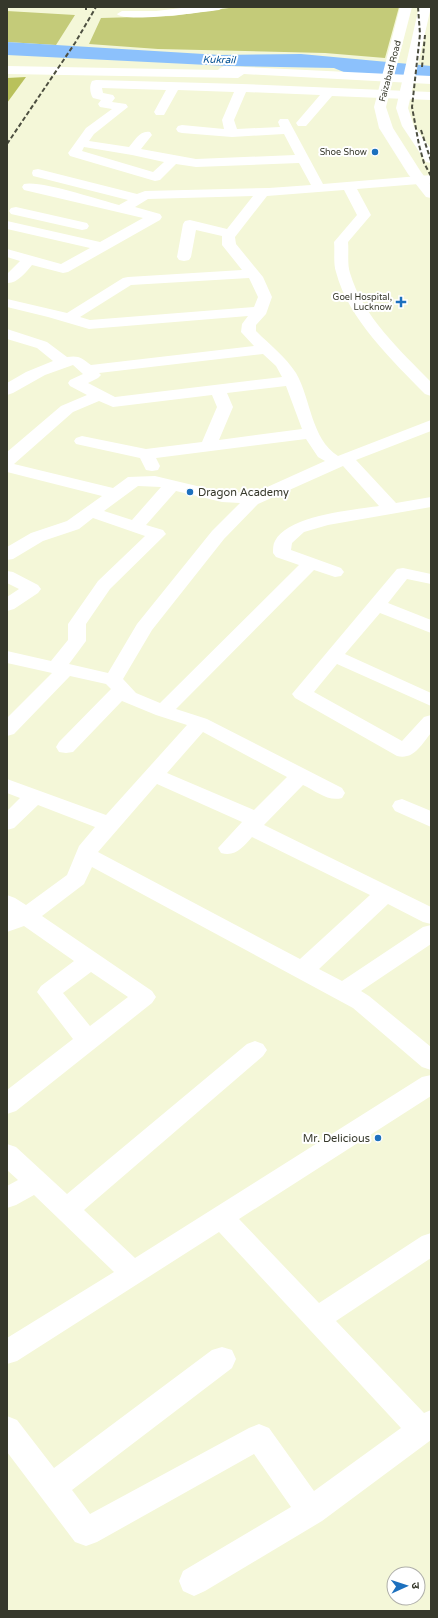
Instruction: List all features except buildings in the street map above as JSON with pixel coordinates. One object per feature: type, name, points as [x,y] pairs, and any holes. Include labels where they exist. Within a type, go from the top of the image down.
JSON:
[{"type":"main road","name":"Faizabad Road","points":[[406,7],[380,107],[386,128],[426,180],[431,194]]},
{"type":"main road","name":"Faizabad Road","points":[[425,7],[402,108],[408,126],[430,155]]},
{"type":"street","points":[[122,14],[156,14],[219,7]]},
{"type":"street","points":[[7,66],[198,69],[431,80]]},
{"type":"street","points":[[7,70],[204,73],[431,84]]},
{"type":"street","points":[[173,160],[155,177],[74,154],[80,143],[90,131],[122,107],[104,104],[109,98],[96,95],[96,84],[329,92],[385,91],[431,96]]},
{"type":"street","points":[[160,112],[174,87]]},
{"type":"street","points":[[232,133],[228,120],[242,88]]},
{"type":"street","points":[[302,123],[329,92]]},
{"type":"street","points":[[182,129],[232,133],[287,126],[319,188]]},
{"type":"street","points":[[132,150],[146,135]]},
{"type":"street","points":[[80,143],[132,150],[173,160],[196,163],[304,159]]},
{"type":"street","points":[[38,174],[61,178],[139,199]]},
{"type":"street","points":[[124,208],[145,194],[262,192],[426,180]]},
{"type":"street","points":[[349,186],[364,215],[341,242],[343,271],[351,294],[377,334],[431,391]]},
{"type":"street","points":[[7,253],[63,269],[156,217],[124,208],[119,209],[47,190],[29,187]]},
{"type":"street","points":[[262,192],[228,237],[229,245],[258,280],[265,297],[260,311],[249,324],[248,332],[282,363],[292,381],[312,433],[324,453],[341,461],[391,508]]},
{"type":"street","points":[[16,211],[82,226]]},
{"type":"street","points":[[13,226],[35,215]]},
{"type":"street","points":[[184,257],[190,224],[230,234]]},
{"type":"street","points":[[13,226],[102,247]]},
{"type":"street","points":[[7,278],[10,279],[30,259]]},
{"type":"street","points":[[69,318],[128,281],[253,274]]},
{"type":"street","points":[[7,303],[52,313],[89,325],[260,311]]},
{"type":"street","points":[[7,334],[42,345],[64,362]]},
{"type":"street","points":[[87,370],[265,349]]},
{"type":"street","points":[[7,390],[13,376],[76,360],[93,375],[76,383],[112,402],[292,381]]},
{"type":"street","points":[[208,446],[225,406],[218,390]]},
{"type":"street","points":[[7,461],[67,409],[98,395]]},
{"type":"street","points":[[66,747],[117,684],[144,628],[218,535],[252,500],[341,461],[431,425]]},
{"type":"street","points":[[82,441],[146,454],[312,433]]},
{"type":"street","points":[[146,454],[152,464],[151,481]]},
{"type":"street","points":[[7,467],[115,494]]},
{"type":"street","points":[[7,555],[37,537],[73,525],[134,481],[151,481],[222,497],[258,498]]},
{"type":"street","points":[[134,527],[172,485]]},
{"type":"street","points":[[335,572],[282,553],[283,542],[298,528],[326,520],[431,502]]},
{"type":"street","points":[[7,730],[61,668],[77,642],[77,624],[104,585],[157,534],[91,512]]},
{"type":"street","points":[[163,711],[311,563]]},
{"type":"street","points":[[431,579],[403,573],[302,694],[404,751],[431,721]]},
{"type":"street","points":[[7,576],[32,589],[7,604]]},
{"type":"street","points":[[377,605],[431,627]]},
{"type":"street","points":[[334,656],[431,700]]},
{"type":"street","points":[[7,657],[61,668],[117,684],[129,697],[163,711],[200,723],[335,793]]},
{"type":"street","points":[[13,914],[76,879],[90,846],[200,723]]},
{"type":"street","points":[[154,775],[253,824],[385,894],[431,916]]},
{"type":"street","points":[[229,848],[300,776]]},
{"type":"street","points":[[7,786],[109,824]]},
{"type":"street","points":[[7,823],[35,796]]},
{"type":"street","points":[[402,806],[431,820]]},
{"type":"street","points":[[86,855],[362,1002],[431,1061]]},
{"type":"street","points":[[302,971],[385,894]]},
{"type":"street","points":[[7,1104],[144,997],[90,960],[13,914]]},
{"type":"street","points":[[343,992],[431,933]]},
{"type":"street","points":[[88,1041],[49,992],[90,960]]},
{"type":"street","points":[[66,1210],[255,1050]]},
{"type":"street","points":[[7,1352],[68,1316],[370,1121],[431,1084]]},
{"type":"street","points":[[7,1154],[133,1273]]},
{"type":"street","points":[[7,1198],[36,1182]]},
{"type":"street","points":[[194,1581],[311,1511],[426,1427],[317,1319],[221,1217]]},
{"type":"street","points":[[317,1319],[431,1244]]},
{"type":"street","points":[[52,1487],[222,1359]]},
{"type":"street","points":[[7,1429],[86,1532],[260,1437],[311,1511]]},
{"type":"green space","points":[[236,7],[399,7],[385,58],[325,53],[158,49],[89,44],[101,18],[172,16]]},
{"type":"green space","points":[[7,11],[75,15],[56,45],[7,42]]},
{"type":"green space","points":[[26,77],[7,103],[7,78]]},
{"type":"water","name":"Kukrail","points":[[7,42],[220,55],[301,54],[431,66],[431,78],[346,73],[334,68],[228,66],[7,55]]},
{"type":"railway","points":[[7,144],[75,43],[96,7]]},
{"type":"railway","points":[[418,7],[420,34],[412,107],[419,145],[424,163],[431,176]]},
{"type":"railway","points":[[422,67],[425,35]]},
{"type":"railway","points":[[421,130],[431,161]]},
{"type":"place","name":"Shoe Show","points":[[375,152]]},
{"type":"place","name":"Goel Hospital, Lucknow","points":[[401,302]]},
{"type":"place","name":"Dragon Academy","points":[[190,492]]},
{"type":"place","name":"Mr. Delicious","points":[[378,1138]]}]
